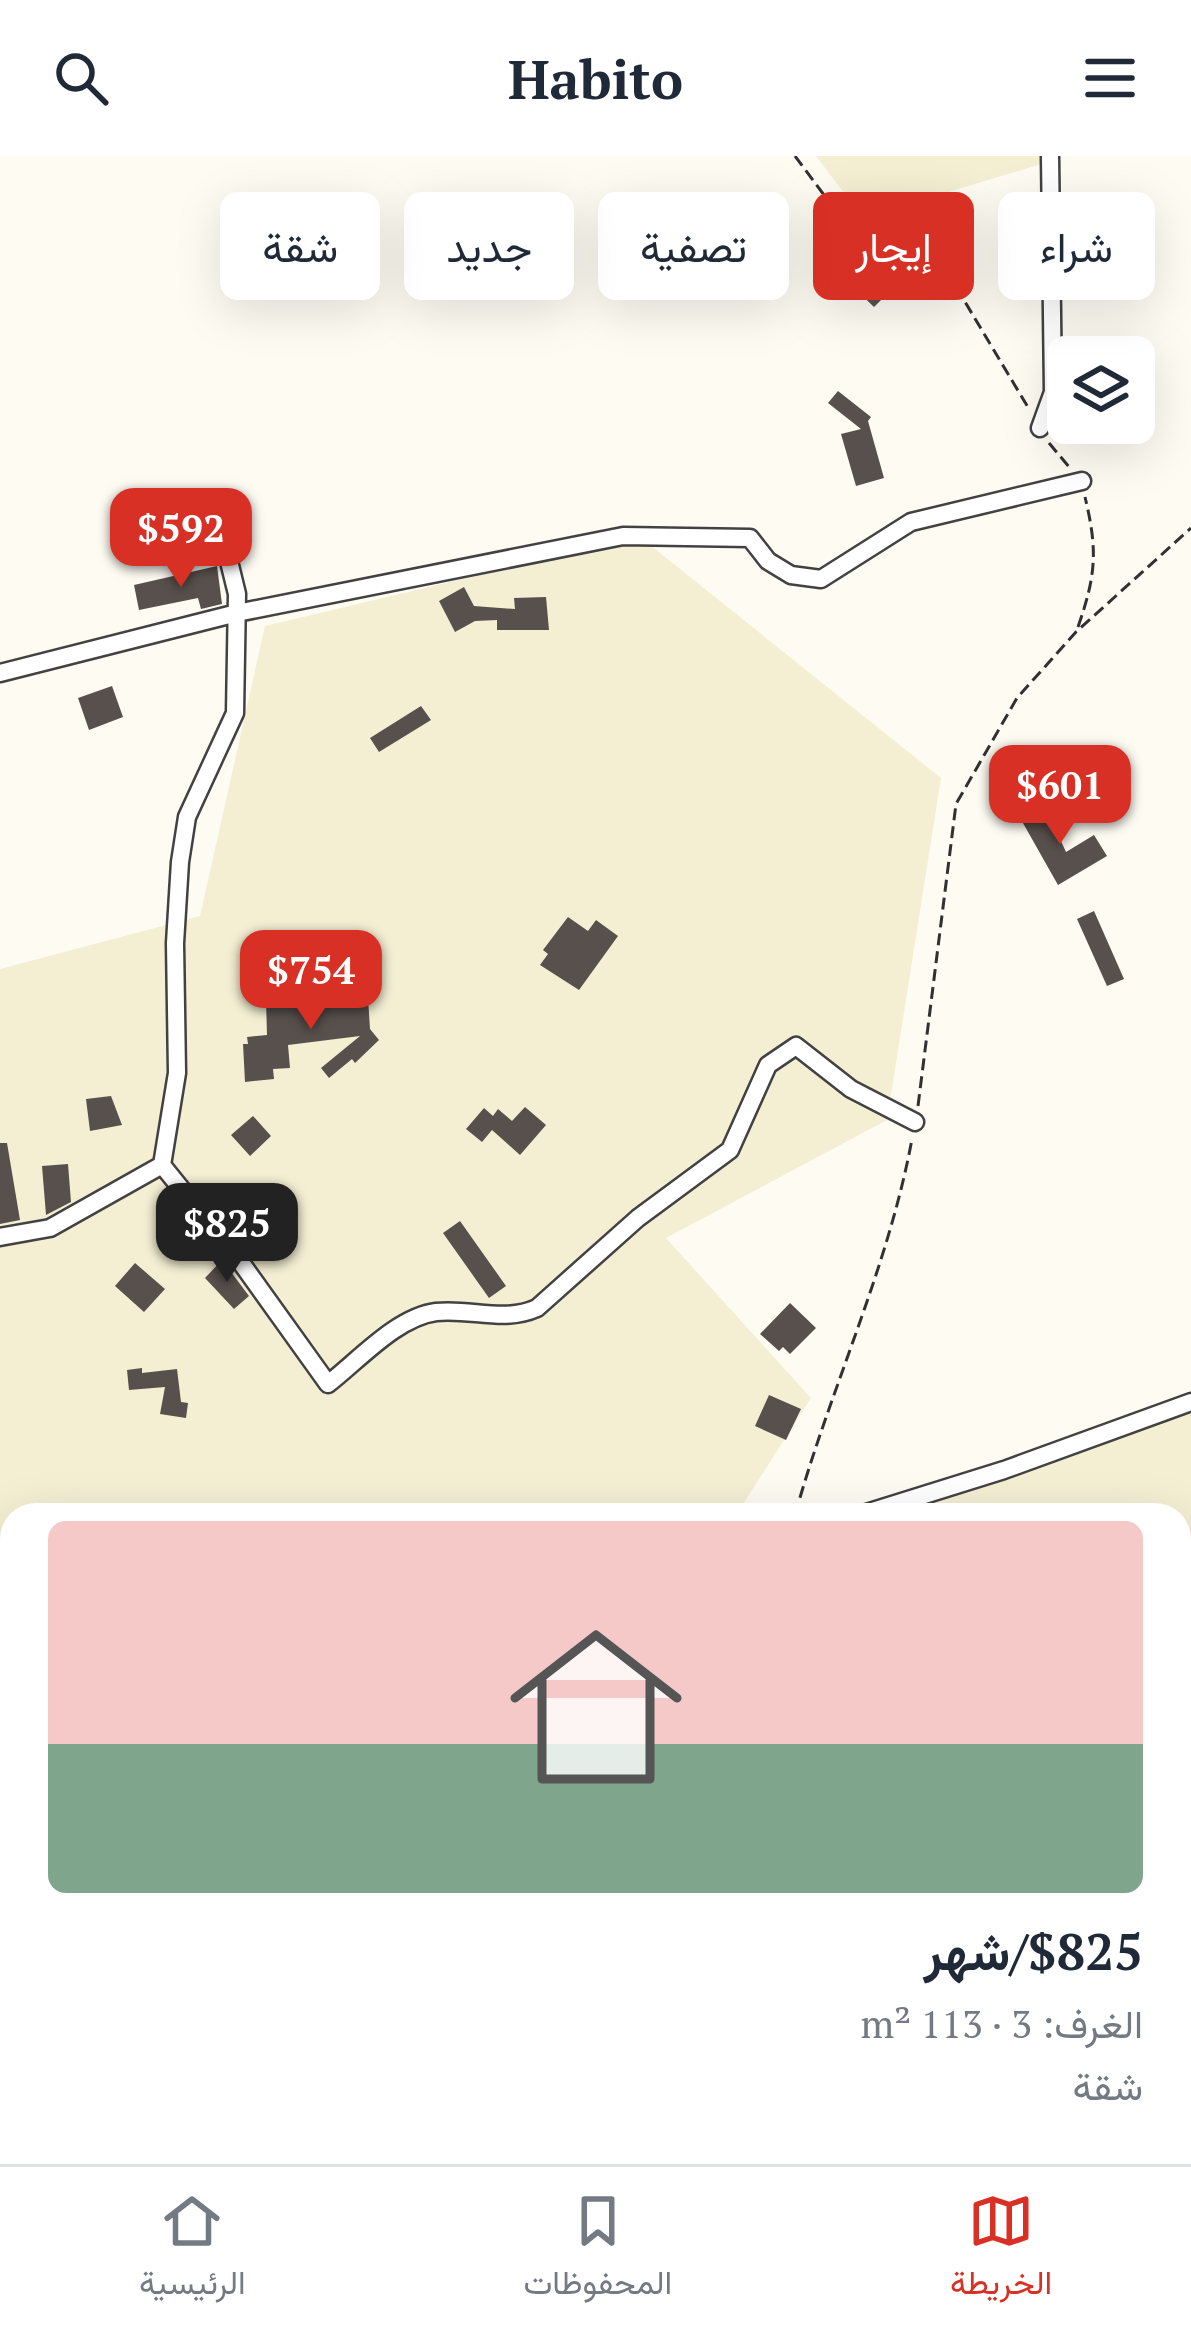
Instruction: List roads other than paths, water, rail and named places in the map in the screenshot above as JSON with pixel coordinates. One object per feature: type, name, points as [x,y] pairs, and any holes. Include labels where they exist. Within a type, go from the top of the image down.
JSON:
[{"type":"street","points":[[1040,428],[1053,392],[1050,156]]},
{"type":"street","points":[[0,673],[237,613],[622,536],[749,538],[768,561],[791,575],[821,579],[911,522],[1082,481]]},
{"type":"street","points":[[226,549],[237,613],[235,713],[187,817],[175,943],[177,1073],[162,1165],[242,1264],[328,1384],[412,1318],[438,1312],[518,1316],[537,1308],[638,1218],[730,1150],[768,1065],[796,1046],[851,1089],[915,1122]]},
{"type":"street","points":[[0,1237],[50,1228],[162,1165]]},
{"type":"street","points":[[898,1503],[1191,1402]]}]
